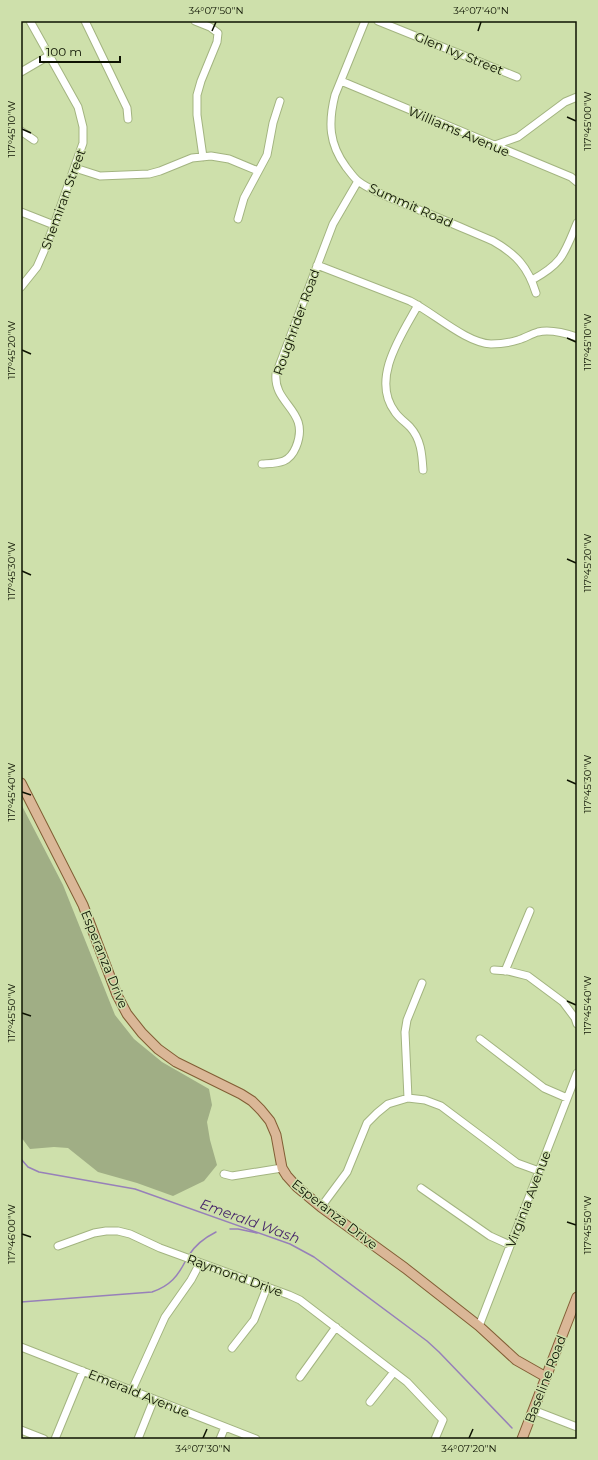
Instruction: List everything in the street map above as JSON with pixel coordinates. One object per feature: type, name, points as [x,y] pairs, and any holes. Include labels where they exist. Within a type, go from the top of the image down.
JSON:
[{"type":"main road","name":"Esperanza Drive","points":[[21,783],[83,905],[116,995],[127,1014],[142,1033],[158,1049],[176,1062],[241,1094],[252,1101],[270,1121],[276,1134],[282,1168],[290,1180],[321,1207],[405,1268],[479,1326],[516,1360],[546,1377]]},
{"type":"main road","name":"Baseline Road","points":[[522,1439],[577,1297]]},
{"type":"street","name":"Shemiran Street","points":[[21,287],[37,267],[84,144],[83,127],[78,107],[30,21]]},
{"type":"street","points":[[85,21],[127,108],[128,119]]},
{"type":"street","points":[[195,21],[210,27],[218,33],[217,42],[201,81],[197,95],[197,116],[203,156]]},
{"type":"street","name":"Summit Road","points":[[365,21],[332,106],[330,118],[331,132],[334,147],[340,158],[358,181],[391,198],[493,241],[511,252],[524,266],[532,280],[536,293]]},
{"type":"street","name":"Glen Ivy Street","points":[[378,21],[518,77]]},
{"type":"street","points":[[21,72],[50,55]]},
{"type":"street","name":"Williams Avenue","points":[[341,81],[571,177],[577,182]]},
{"type":"street","points":[[495,146],[518,137],[565,102],[577,97]]},
{"type":"street","points":[[238,219],[244,198],[267,155],[273,123],[280,101]]},
{"type":"street","points":[[21,130],[34,140]]},
{"type":"street","points":[[75,168],[100,176],[150,174],[192,158],[216,156],[229,159],[258,171]]},
{"type":"street","name":"Roughrider Road","points":[[262,464],[286,460],[291,456],[299,437],[300,428],[298,420],[276,388],[276,374],[289,336],[333,224],[358,181]]},
{"type":"street","points":[[21,212],[54,225]]},
{"type":"street","points":[[532,280],[557,263],[565,251],[577,223]]},
{"type":"street","points":[[317,265],[418,305],[460,333],[474,340],[489,344],[504,343],[546,331],[577,337]]},
{"type":"street","points":[[418,305],[392,355],[387,371],[386,386],[387,396],[392,407],[410,427],[419,442],[422,454],[423,470]]},
{"type":"street","points":[[505,970],[530,911]]},
{"type":"street","points":[[494,970],[505,970],[528,976],[563,1002],[576,1019]]},
{"type":"street","points":[[408,1098],[405,1032],[407,1020],[422,983]]},
{"type":"street","points":[[480,1040],[544,1088],[567,1098]]},
{"type":"street","name":"Virginia Avenue","points":[[479,1326],[577,1072]]},
{"type":"street","points":[[321,1207],[347,1172],[367,1123],[376,1113],[388,1104],[408,1098],[425,1100],[441,1106],[517,1163],[539,1171]]},
{"type":"street","points":[[224,1174],[232,1176],[282,1168]]},
{"type":"street","points":[[421,1188],[490,1236],[510,1245]]},
{"type":"street","name":"Raymond Drive","points":[[58,1246],[94,1233],[118,1231],[300,1300],[407,1382],[443,1420],[435,1439]]},
{"type":"street","points":[[132,1390],[165,1317],[191,1280],[200,1263]]},
{"type":"street","points":[[232,1348],[254,1320],[267,1287]]},
{"type":"street","points":[[300,1377],[336,1327]]},
{"type":"street","name":"Emerald Avenue","points":[[21,1347],[256,1439]]},
{"type":"street","points":[[55,1439],[83,1371]]},
{"type":"street","points":[[370,1402],[394,1372]]},
{"type":"street","points":[[138,1439],[154,1399]]},
{"type":"street","points":[[533,1410],[577,1427]]},
{"type":"street","points":[[220,1439],[225,1427]]},
{"type":"street","points":[[21,1430],[44,1439]]},
{"type":"green space","points":[[21,804],[63,885],[115,1015],[134,1039],[162,1062],[209,1089],[212,1105],[207,1122],[217,1165],[204,1181],[173,1196],[137,1183],[98,1172],[68,1148],[54,1147],[30,1149],[21,1137]]},
{"type":"waterway","name":"Emerald Wash","points":[[21,1159],[28,1167],[39,1172],[135,1189],[290,1244],[314,1257],[427,1341],[512,1428]]},
{"type":"waterway","name":"Emerald Wash","points":[[230,1229],[257,1233]]},
{"type":"waterway","points":[[189,1255],[201,1242],[216,1232]]},
{"type":"waterway","points":[[21,1302],[152,1292],[164,1287],[173,1280],[186,1260]]}]
